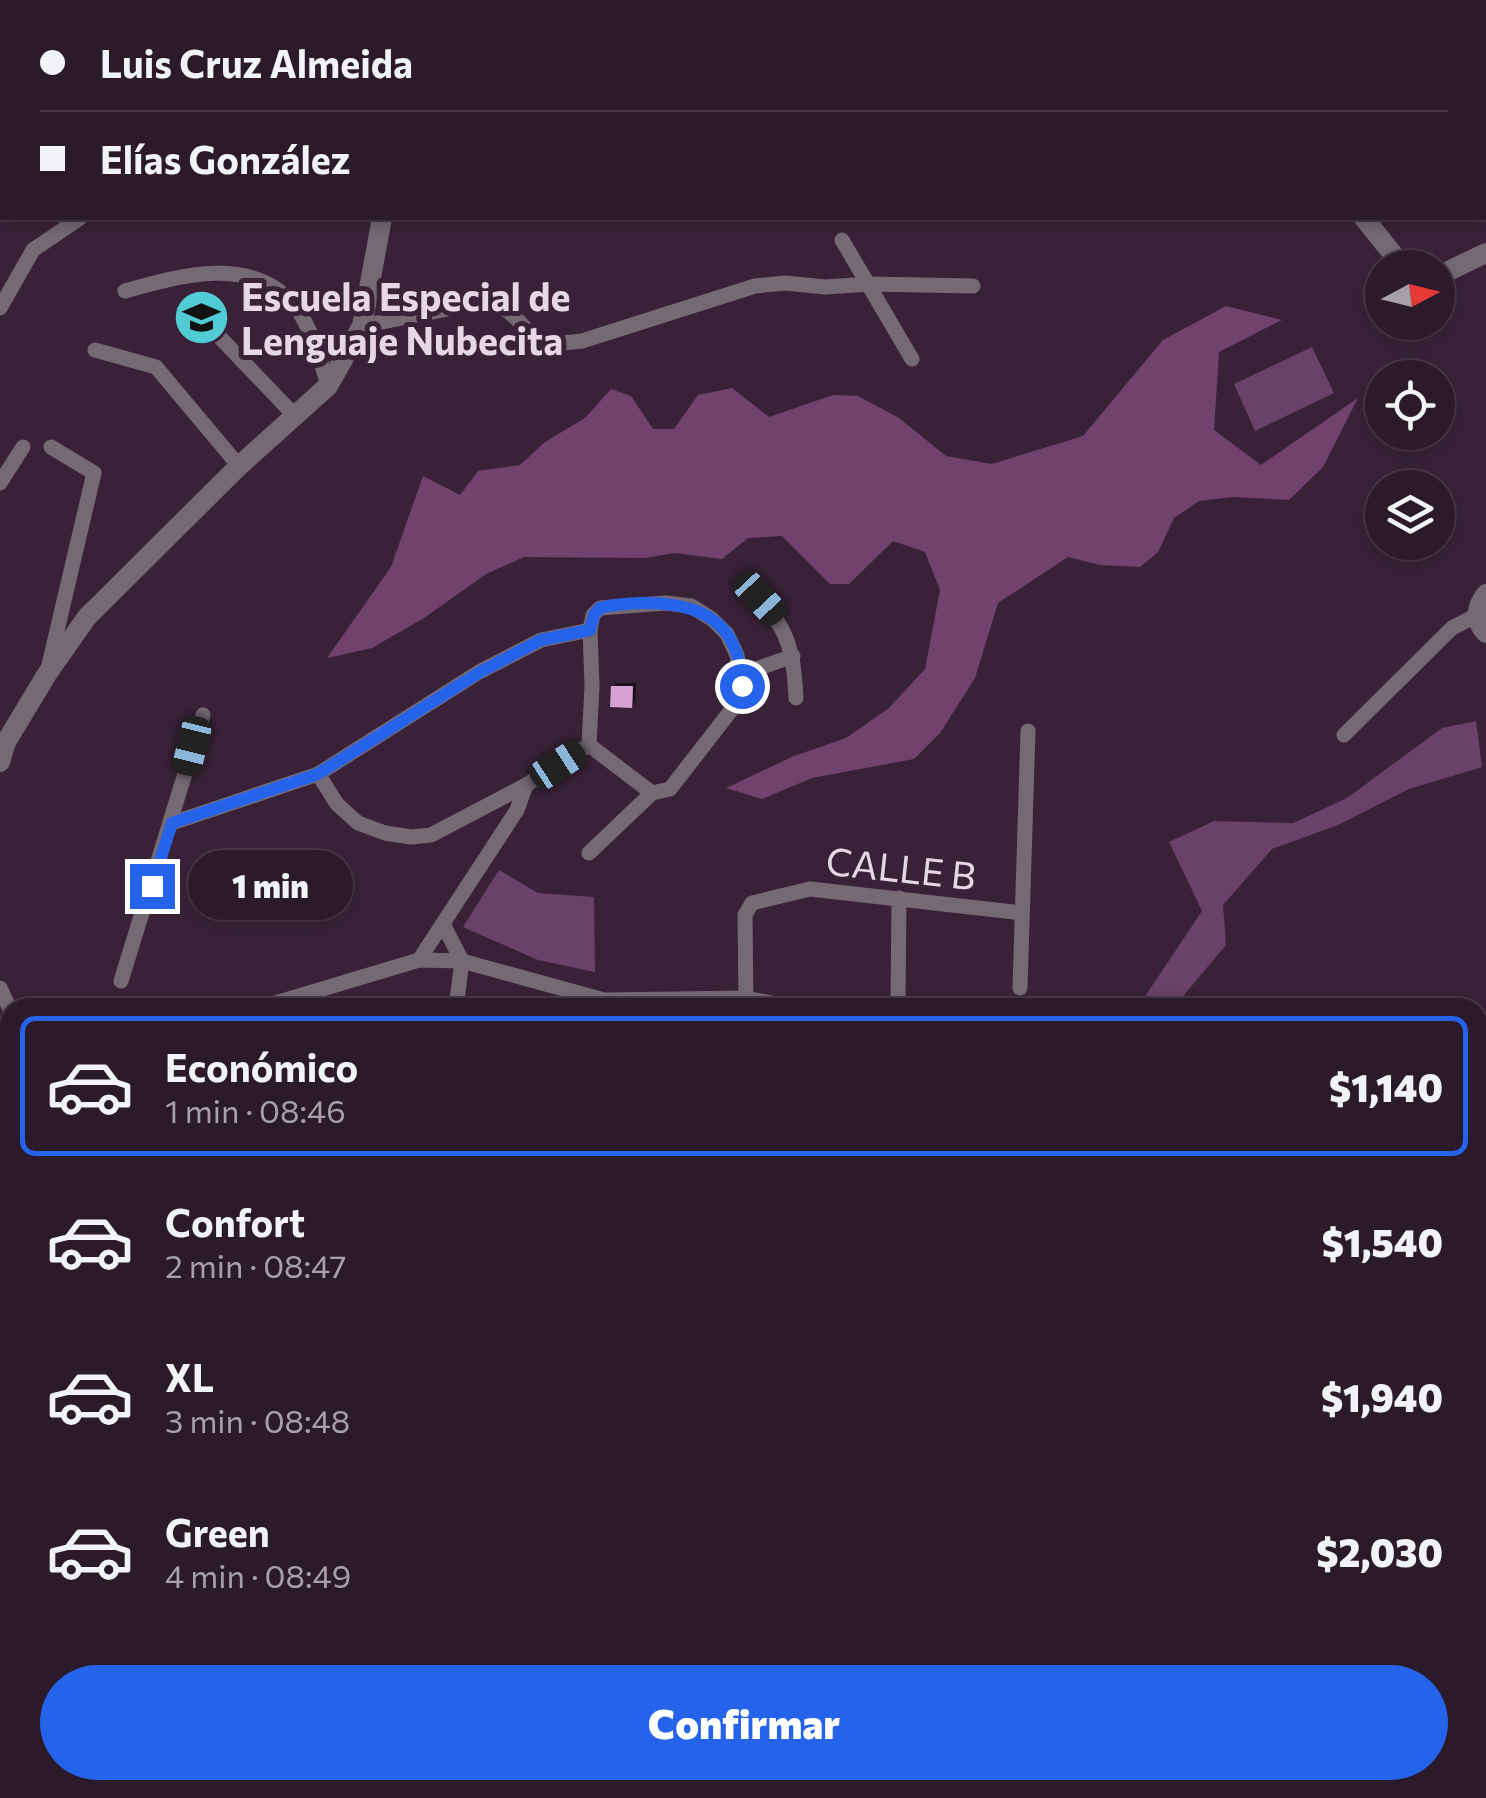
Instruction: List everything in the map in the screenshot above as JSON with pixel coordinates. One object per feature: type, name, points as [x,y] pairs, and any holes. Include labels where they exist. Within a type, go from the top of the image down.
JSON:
[{"type":"street","points":[[0,308],[33,250],[77,220]]},
{"type":"street","points":[[2,749],[87,617],[239,466],[328,386],[362,326],[382,220]]},
{"type":"street","points":[[1366,220],[1390,250]]},
{"type":"street","points":[[842,240],[912,359]]},
{"type":"street","points":[[1455,268],[1486,253]]},
{"type":"street","points":[[125,291],[180,276],[242,274],[255,280],[294,304],[315,343],[328,386]]},
{"type":"street","points":[[362,326],[488,301],[501,305],[540,342],[559,344],[582,341],[755,286],[785,282],[825,287],[974,286]]},
{"type":"street","points":[[212,330],[296,417]]},
{"type":"street","points":[[95,350],[156,367],[239,466]]},
{"type":"street","points":[[0,483],[23,447]]},
{"type":"street","points":[[47,674],[94,473],[51,447]]},
{"type":"street","points":[[745,582],[774,614],[794,656],[796,698]]},
{"type":"street","points":[[1344,735],[1452,628],[1482,624],[1479,604],[1486,594]]},
{"type":"street","points":[[589,745],[590,630],[594,615],[610,605],[691,606],[726,634],[742,674],[736,704],[670,790],[652,794],[589,853]]},
{"type":"street","points":[[172,823],[318,774],[480,672],[541,640],[590,630]]},
{"type":"street","points":[[742,674],[794,656]]},
{"type":"street","points":[[121,981],[202,715]]},
{"type":"street","name":"CALLE B","points":[[1020,988],[1028,730]]},
{"type":"street","points":[[318,774],[337,804],[358,823],[384,833],[411,837],[430,834],[526,785],[589,745]]},
{"type":"street","points":[[589,745],[652,794]]},
{"type":"street","points":[[419,960],[517,810],[526,785]]},
{"type":"street","name":"CALLE B","points":[[746,998],[745,915],[752,904],[810,890],[1022,913]]},
{"type":"street","points":[[898,998],[899,898]]},
{"type":"street","points":[[444,926],[462,962],[457,998]]},
{"type":"street","points":[[290,998],[419,960],[462,962],[584,998]]},
{"type":"street","points":[[319,989],[319,998]]},
{"type":"shaded area","points":[[1226,306],[1282,320],[1219,352],[1214,430],[1261,465],[1358,398],[1323,467],[1289,500],[1234,497],[1199,501],[1174,518],[1158,552],[1140,567],[1100,565],[1068,557],[998,603],[975,678],[940,733],[914,759],[812,778],[762,799],[726,788],[794,756],[846,738],[889,708],[925,669],[940,590],[925,552],[893,541],[849,584],[830,584],[782,536],[748,538],[722,559],[675,553],[645,558],[524,557],[486,574],[424,618],[372,648],[327,658],[391,567],[423,476],[460,495],[478,471],[520,465],[545,442],[585,418],[611,389],[631,396],[653,429],[674,429],[698,395],[732,388],[769,417],[833,395],[858,396],[899,418],[946,456],[992,464],[1083,436],[1163,340]]},
{"type":"shaded area","points":[[1312,347],[1334,393],[1255,431],[1234,384]]},
{"type":"shaded area","points":[[1476,721],[1482,767],[1409,789],[1338,825],[1272,849],[1223,905],[1226,945],[1182,998],[1144,998],[1202,911],[1169,842],[1214,821],[1293,823],[1347,798],[1442,728]]},
{"type":"shaded area","points":[[499,870],[538,893],[594,897],[595,972],[538,960],[463,927]]},
{"type":"building","points":[[611,686],[633,686],[632,708],[610,707]]},
{"type":"place","name":"Escuela Especial de Lenguaje Nubecita","points":[[202,317]]},
{"type":"route","points":[[152,886],[172,823],[318,774],[480,672],[541,640],[590,630],[600,608],[666,603],[691,606],[726,634],[736,654],[742,686]]}]
